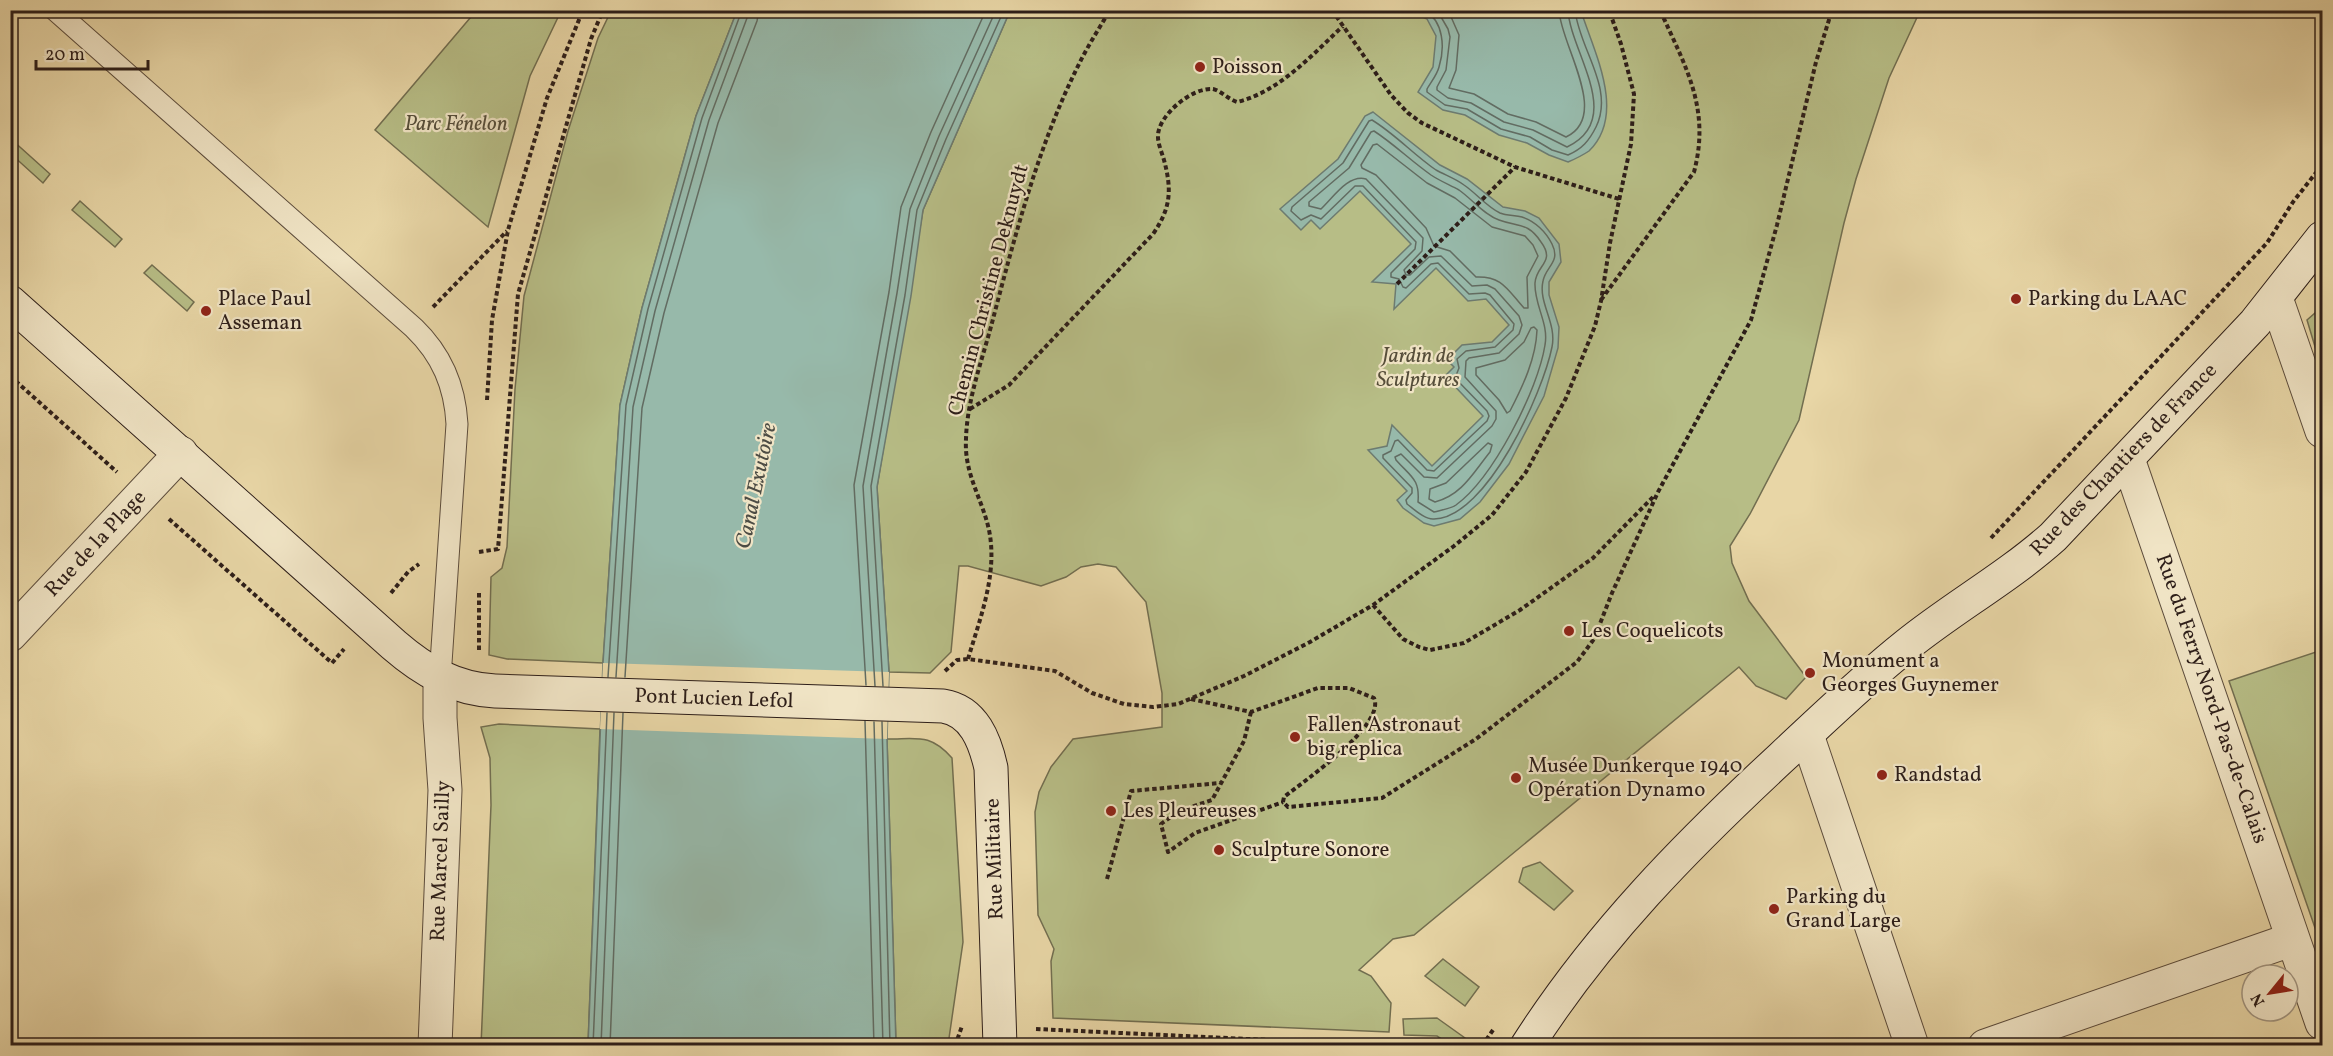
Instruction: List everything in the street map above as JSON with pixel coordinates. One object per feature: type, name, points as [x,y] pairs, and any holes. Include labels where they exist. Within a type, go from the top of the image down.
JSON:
[{"type":"street","name":"Rue des Chantiers de France","points":[[1529,1045],[1578,972],[1639,898],[1690,845],[1908,644],[2036,552],[2076,515],[2276,298],[2322,238]]},
{"type":"street","points":[[2276,298],[2322,431]]},
{"type":"street","points":[[10,302],[367,621],[410,658],[440,678]]},
{"type":"street","name":"Rue de la Plage","points":[[16,618],[181,453]]},
{"type":"street","name":"Rue du Ferry Nord-Pas-de-Calais","points":[[2128,459],[2293,939],[2320,1011]]},
{"type":"street","name":"Pont Lucien Lefol","points":[[440,678],[458,686],[495,691],[938,706]]},
{"type":"street","name":"Rue Marcel Sailly","points":[[435,1046],[445,790],[440,678]]},
{"type":"street","name":"Rue Militaire","points":[[938,706],[959,711],[972,722],[983,740],[991,768],[1000,1036]]},
{"type":"street","points":[[1807,735],[1912,1046]]},
{"type":"street","points":[[1985,1046],[2293,939]]},
{"type":"lane","points":[[55,10],[414,328],[438,355],[451,386],[456,406],[457,424],[440,678]]},
{"type":"path","points":[[486,410],[492,320],[508,230],[547,98],[583,10]]},
{"type":"path","points":[[10,376],[332,663],[414,566],[423,562],[498,549],[518,294],[591,39],[603,10]]},
{"type":"path","name":"Chemin Christine Deknuydt","points":[[968,659],[988,588],[992,559],[989,529],[968,471],[965,443],[970,409],[1019,220],[1032,181],[1081,61],[1110,10]]},
{"type":"path","points":[[1332,10],[1391,95],[1408,113],[1422,123],[1515,167],[1618,199]]},
{"type":"path","points":[[938,706],[944,675],[952,663],[968,659],[1055,671],[1092,693],[1124,704],[1153,707],[1178,704],[1244,676],[1310,642],[1373,605],[1474,531],[1492,515],[1526,472],[1566,398],[1595,326],[1601,301],[1618,199],[1631,144],[1634,94],[1621,44],[1609,10]]},
{"type":"path","points":[[1601,301],[1694,172],[1697,158],[1700,132],[1697,101],[1691,77],[1660,10]]},
{"type":"path","points":[[1283,802],[1288,807],[1382,798],[1476,739],[1577,662],[1594,639],[1612,593],[1658,492],[1751,320],[1777,225],[1816,62],[1832,10]]},
{"type":"path","points":[[970,409],[1010,385],[1153,234],[1165,216],[1169,203],[1168,175],[1158,137],[1165,117],[1172,109],[1181,100],[1210,89],[1237,102],[1254,98],[1295,70],[1343,26]]},
{"type":"path","points":[[1397,284],[1515,167]]},
{"type":"path","points":[[414,328],[508,230]]},
{"type":"path","points":[[1373,605],[1403,639],[1419,647],[1430,650],[1464,644],[1520,610],[1593,558],[1658,492]]},
{"type":"path","points":[[478,552],[479,540]]},
{"type":"path","points":[[1190,699],[1251,712],[1318,688],[1349,688],[1364,692],[1374,698],[1376,703],[1369,721],[1346,748],[1284,797],[1283,802]]},
{"type":"path","points":[[1251,712],[1244,741],[1212,800],[1179,811],[1161,824],[1168,852],[1195,833],[1283,802]]},
{"type":"path","points":[[1107,879],[1131,791],[1221,783]]},
{"type":"path","points":[[956,1046],[962,1025]]},
{"type":"path","points":[[1000,1036],[1431,1044],[1433,1046]]},
{"type":"green space","name":"Parc Fénelon","points":[[476,11],[561,11],[530,76],[488,227],[375,130]]},
{"type":"green space","points":[[611,11],[737,11],[696,116],[642,308],[620,405],[603,663],[507,659],[489,655],[491,577],[502,568],[507,547],[515,389],[524,296],[568,131],[598,38]]},
{"type":"green space","name":"Jardin de Sculptures","points":[[1010,11],[1920,11],[1889,78],[1856,179],[1799,420],[1750,514],[1730,546],[1732,563],[1749,601],[1806,677],[1786,699],[1756,686],[1739,667],[1414,935],[1393,939],[1359,970],[1371,976],[1391,1003],[1389,1032],[1053,1018],[1051,961],[1054,949],[1038,915],[1035,812],[1039,792],[1051,767],[1073,739],[1162,727],[1162,693],[1146,602],[1116,567],[1098,564],[1081,567],[1066,577],[1041,586],[968,566],[959,566],[951,652],[930,673],[889,672],[877,487],[923,210]]},
{"type":"green space","points":[[11,139],[50,174],[43,183],[11,154]]},
{"type":"green space","points":[[80,201],[122,239],[115,247],[72,210]]},
{"type":"green space","points":[[152,265],[194,302],[187,311],[144,273]]},
{"type":"green space","points":[[2322,307],[2322,370],[2307,320]]},
{"type":"green space","points":[[2322,650],[2322,945],[2321,945],[2229,681]]},
{"type":"green space","points":[[499,724],[600,729],[588,1045],[481,1046],[491,805],[490,758],[481,727]]},
{"type":"green space","points":[[915,738],[930,741],[937,744],[952,758],[963,942],[948,1045],[941,1043],[940,1045],[896,1045],[887,739]]},
{"type":"green space","points":[[1540,862],[1573,891],[1554,910],[1519,882],[1523,868]]},
{"type":"green space","points":[[1443,959],[1479,987],[1465,1006],[1425,976]]},
{"type":"green space","points":[[1437,1018],[1465,1038],[1462,1045],[1451,1045],[1437,1036],[1404,1035],[1403,1019]]},
{"type":"water","name":"Canal Exutoire","points":[[737,11],[1010,11],[923,210],[911,296],[877,487],[889,672],[887,739],[896,1045],[588,1046],[603,663],[620,405],[642,308],[696,116]]},
{"type":"water","points":[[1410,11],[1581,11],[1599,64],[1607,101],[1606,119],[1600,136],[1589,151],[1568,162],[1527,143],[1499,135],[1465,115],[1443,110],[1418,92],[1433,67],[1436,36],[1427,19]]},
{"type":"water","points":[[1373,112],[1440,165],[1467,179],[1503,207],[1525,211],[1539,218],[1559,244],[1561,262],[1549,282],[1549,295],[1559,327],[1558,348],[1544,396],[1509,464],[1480,502],[1460,519],[1434,526],[1424,523],[1403,508],[1397,500],[1407,491],[1368,450],[1387,446],[1392,425],[1432,466],[1483,416],[1445,376],[1454,367],[1447,360],[1462,345],[1492,342],[1509,325],[1486,299],[1468,301],[1436,268],[1394,309],[1396,284],[1372,282],[1411,244],[1360,191],[1320,229],[1311,220],[1301,230],[1280,209],[1338,159],[1365,116]]},
{"type":"pier","points":[[603,663],[889,672],[887,739],[600,729]]},
{"type":"place","name":"Poisson","points":[[1200,67]]},
{"type":"place","name":"Parking du LAAC","points":[[2016,299]]},
{"type":"place","name":"Place Paul Asseman","points":[[206,311]]},
{"type":"place","name":"Les Coquelicots","points":[[1569,631]]},
{"type":"place","name":"Monument a Georges Guynemer","points":[[1810,673]]},
{"type":"place","name":"Fallen Astronaut big replica","points":[[1295,737]]},
{"type":"place","name":"Randstad","points":[[1882,775]]},
{"type":"place","name":"Musée Dunkerque 1940 Opération Dynamo","points":[[1516,778]]},
{"type":"place","name":"Les Pleureuses","points":[[1111,811]]},
{"type":"place","name":"Sculpture Sonore","points":[[1219,850]]},
{"type":"place","name":"Parking du Grand Large","points":[[1774,909]]}]
